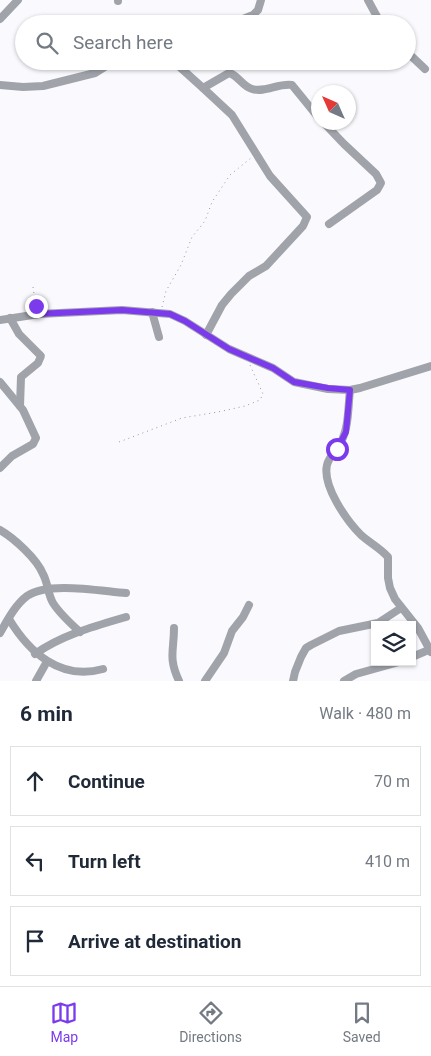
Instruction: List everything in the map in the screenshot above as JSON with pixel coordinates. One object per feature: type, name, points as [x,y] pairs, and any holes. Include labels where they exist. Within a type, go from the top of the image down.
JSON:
[{"type":"street","points":[[0,19],[18,0]]},
{"type":"street","points":[[253,15],[258,10],[262,0]]},
{"type":"street","points":[[368,0],[376,15]]},
{"type":"street","points":[[416,60],[425,69]]},
{"type":"street","points":[[0,85],[43,86],[94,73],[99,70]]},
{"type":"street","points":[[183,70],[232,115],[274,182],[304,213],[307,219],[266,266],[249,276],[231,294],[222,305],[206,335]]},
{"type":"street","points":[[203,88],[226,74],[232,73],[243,85],[253,90],[292,84],[311,108]]},
{"type":"street","points":[[329,224],[377,190],[382,183],[376,174],[331,130]]},
{"type":"street","points":[[0,320],[36,314],[122,310],[177,316],[229,349],[273,368],[294,382],[328,388],[350,390],[431,366]]},
{"type":"street","points":[[152,312],[159,337]]},
{"type":"street","points":[[10,318],[19,334],[40,356],[38,363],[21,377],[20,406]]},
{"type":"street","points":[[0,382],[20,406],[36,438],[33,444],[12,456],[0,468]]},
{"type":"street","points":[[350,390],[346,432],[337,449],[330,457],[326,475],[332,494],[351,523],[362,536],[388,557],[390,588],[394,599],[418,628],[431,650],[416,656]]},
{"type":"street","points":[[0,530],[10,536],[37,564],[43,572],[52,602],[80,632]]},
{"type":"street","points":[[0,634],[15,610],[27,597],[38,590],[49,588],[126,593]]},
{"type":"street","points":[[205,681],[224,653],[229,636],[249,605]]},
{"type":"street","points":[[293,681],[306,648],[339,631],[378,623],[401,608]]},
{"type":"street","points":[[35,654],[52,643],[126,617]]},
{"type":"street","points":[[9,620],[35,654],[45,665],[58,674],[90,676],[103,669]]},
{"type":"street","points":[[174,628],[171,653],[178,681]]},
{"type":"street","points":[[36,681],[45,665]]},
{"type":"street","points":[[344,681],[356,674],[385,666]]},
{"type":"path","points":[[162,313],[166,291],[181,265],[192,237],[205,221],[212,202],[230,175],[256,154]]},
{"type":"path","points":[[33,287],[36,314]]},
{"type":"path","points":[[119,442],[182,418],[244,406],[260,400],[263,394],[247,358]]},
{"type":"route","points":[[36,306],[36,314],[122,310],[170,314],[177,316],[229,349],[273,368],[294,382],[350,390],[346,432],[337,449]]}]
